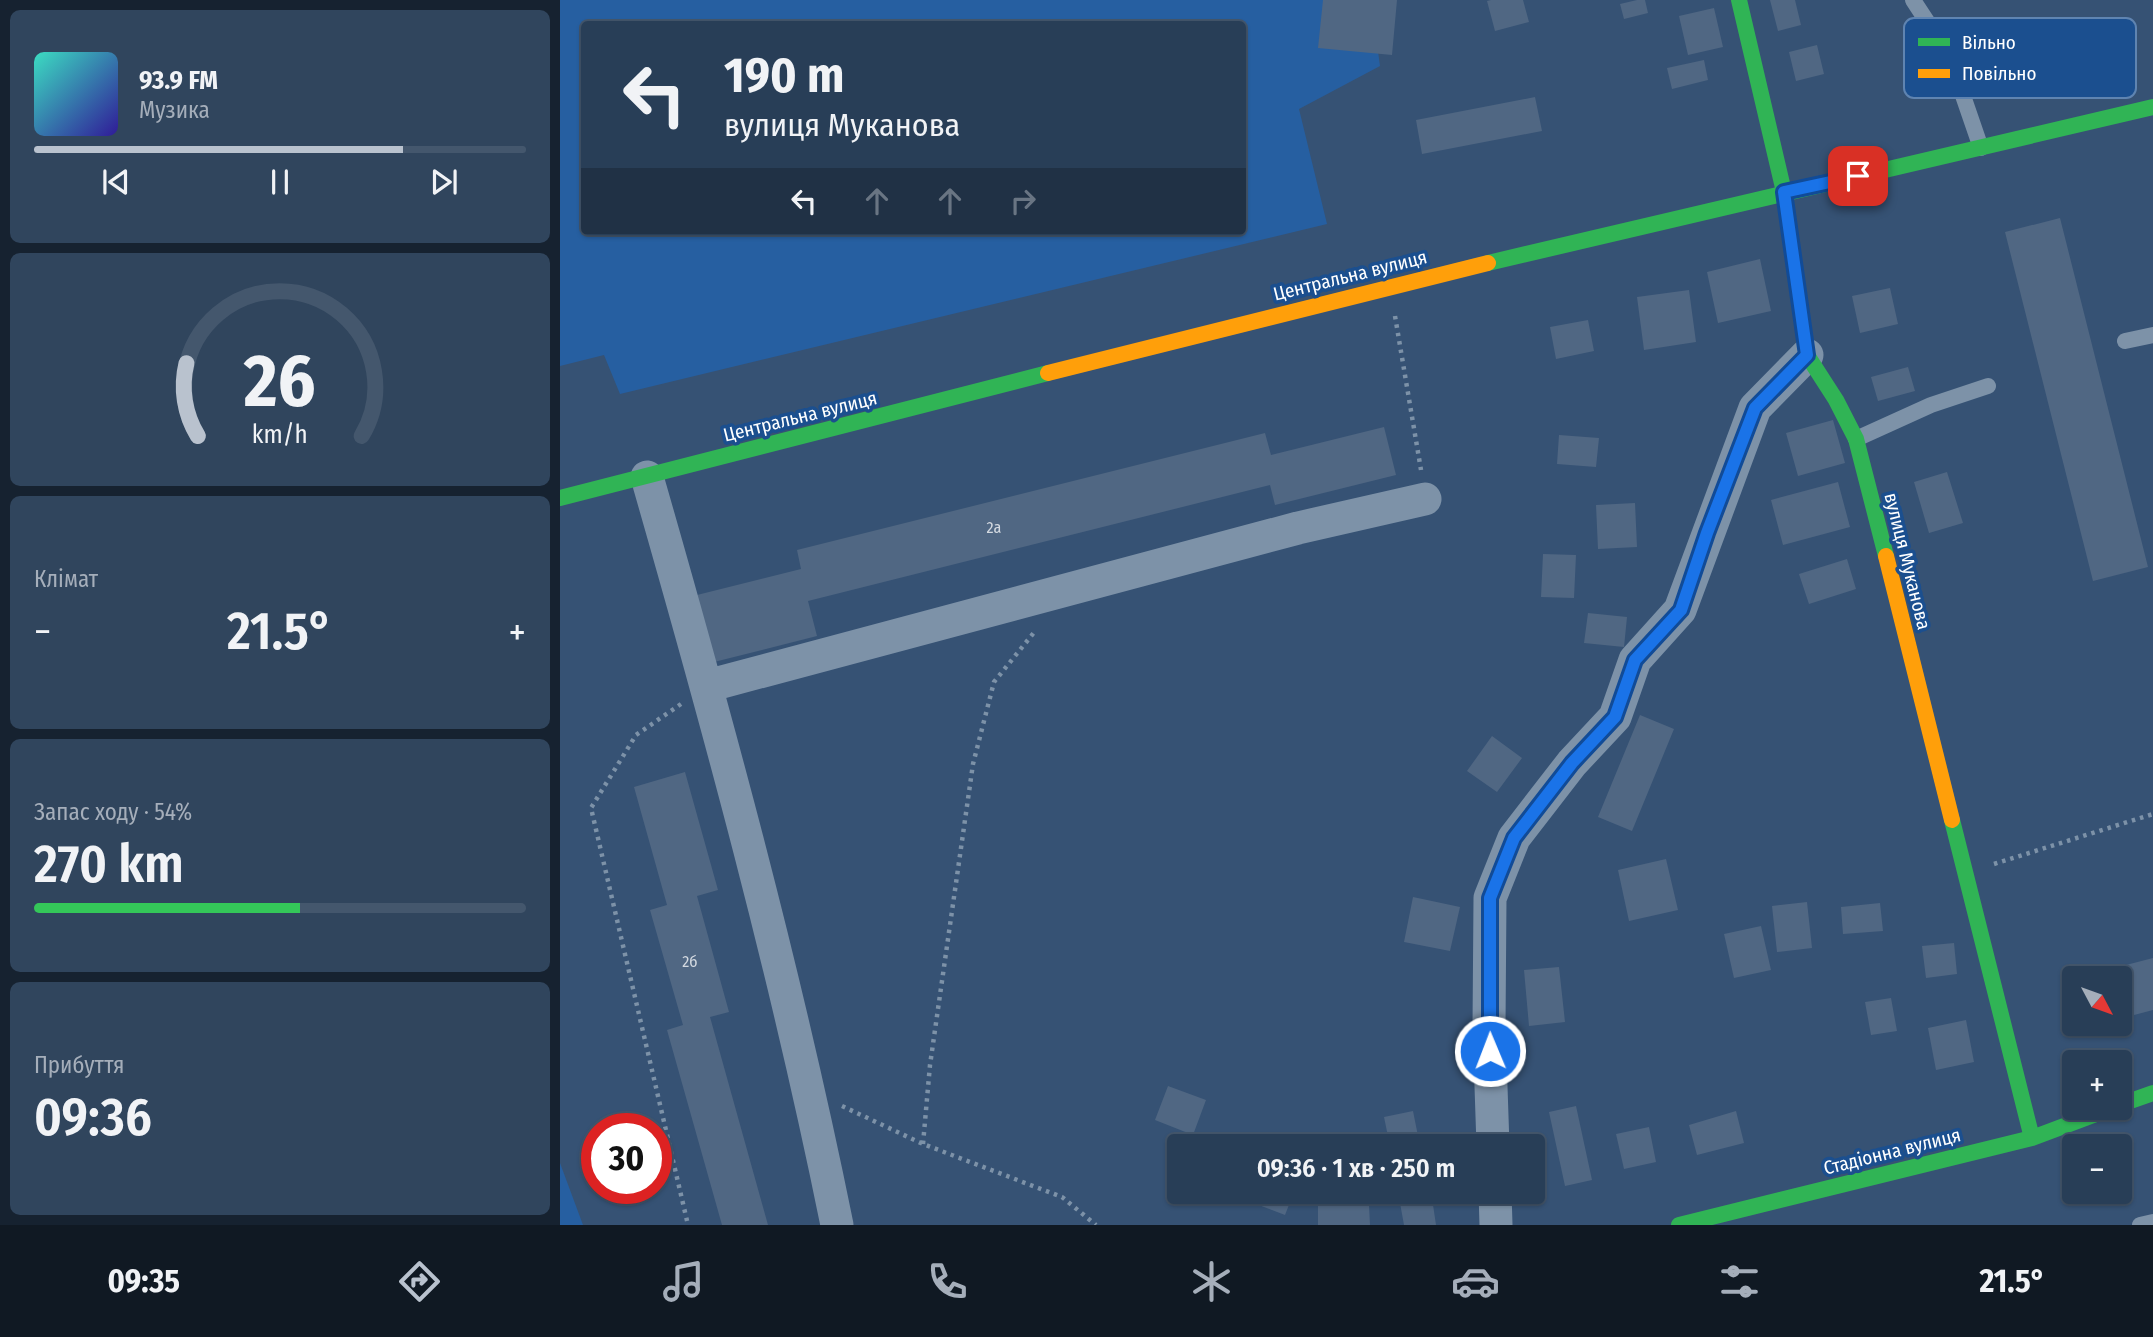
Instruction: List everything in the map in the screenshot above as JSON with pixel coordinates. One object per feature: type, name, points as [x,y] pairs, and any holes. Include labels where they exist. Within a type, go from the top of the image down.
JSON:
[{"type":"street","name":"вулиця Муканова","points":[[1739,0],[1784,192],[1807,355],[1836,400],[1856,439],[2032,1138]]},
{"type":"street","name":"Центральна вулиця","points":[[560,498],[1390,286],[2153,107]]},
{"type":"street","points":[[1493,1134],[1489,1027],[1490,898],[1514,838],[1572,763],[1615,717],[1635,660],[1681,610],[1755,408],[1807,355]]},
{"type":"street","points":[[648,477],[707,686],[810,1091],[837,1225]]},
{"type":"street","points":[[707,686],[1298,528],[1425,499]]},
{"type":"street","points":[[2132,1100],[2153,1093]]},
{"type":"street","name":"Стадіонна вулиця","points":[[1679,1225],[2032,1138],[2080,1120]]},
{"type":"street","points":[[1495,1204],[1496,1225]]},
{"type":"lane","points":[[1913,0],[1925,18]]},
{"type":"lane","points":[[1964,98],[1981,148]]},
{"type":"lane","points":[[2125,341],[2153,335]]},
{"type":"lane","points":[[1856,439],[1931,405],[1988,386]]},
{"type":"lane","points":[[2140,1225],[2153,1222]]},
{"type":"path","points":[[1390,286],[1425,499]]},
{"type":"path","points":[[923,1144],[930,1065],[973,764],[994,682],[1040,626]]},
{"type":"path","points":[[688,1225],[591,808],[636,736],[707,686]]},
{"type":"path","points":[[1966,873],[2153,814]]},
{"type":"path","points":[[810,1091],[923,1144],[1062,1197],[1096,1225]]},
{"type":"shaded area","points":[[560,0],[1371,0],[1380,66],[1299,109],[1327,224],[620,394],[604,355],[560,366]]},
{"type":"shaded area","points":[[560,1163],[583,1225],[560,1225]]},
{"type":"building","points":[[1323,0],[1397,0],[1392,55],[1318,48]]},
{"type":"building","points":[[1523,0],[1529,22],[1495,31],[1487,1]]},
{"type":"building","points":[[1645,0],[1648,13],[1624,19],[1620,4]]},
{"type":"building","points":[[1770,0],[1795,0],[1801,25],[1778,31]]},
{"type":"building","points":[[1714,8],[1723,47],[1688,55],[1679,16]]},
{"type":"building","points":[[1817,45],[1824,74],[1796,81],[1789,52]]},
{"type":"building","points":[[1704,60],[1708,80],[1672,89],[1667,68]]},
{"type":"building","points":[[1535,97],[1542,131],[1422,154],[1416,120]]},
{"type":"building","points":[[2060,218],[2148,567],[2093,581],[2005,232]]},
{"type":"building","points":[[1760,259],[1771,311],[1718,323],[1707,272]]},
{"type":"building","points":[[1890,288],[1898,324],[1860,333],[1852,296]]},
{"type":"building","points":[[1689,290],[1696,342],[1644,350],[1637,297]]},
{"type":"building","points":[[1588,320],[1594,351],[1556,359],[1550,327]]},
{"type":"building","points":[[1908,367],[1915,391],[1878,401],[1871,377]]},
{"type":"building","points":[[1833,420],[1845,463],[1798,476],[1786,433]]},
{"type":"building","points":[[1384,427],[1396,475],[1275,505],[1270,485],[808,601],[817,636],[714,662],[697,595],[801,569],[797,550],[1265,433],[1271,455]]},
{"type":"building","points":[[1559,435],[1599,438],[1596,467],[1557,464]]},
{"type":"building","points":[[1947,472],[1963,523],[1929,533],[1914,482]]},
{"type":"building","points":[[1838,482],[1850,527],[1783,545],[1771,500]]},
{"type":"building","points":[[1635,503],[1637,547],[1598,549],[1596,505]]},
{"type":"building","points":[[1543,554],[1576,555],[1574,598],[1541,597]]},
{"type":"building","points":[[1847,559],[1856,589],[1809,604],[1799,574]]},
{"type":"building","points":[[1588,613],[1627,617],[1624,647],[1584,643]]},
{"type":"building","points":[[1640,715],[1674,729],[1632,831],[1598,817]]},
{"type":"building","points":[[1492,736],[1522,758],[1497,792],[1467,771]]},
{"type":"building","points":[[685,772],[718,890],[697,896],[729,1012],[710,1017],[768,1225],[722,1225],[667,1030],[683,1025],[650,910],[667,905],[634,787]]},
{"type":"building","points":[[1666,859],[1678,910],[1629,921],[1618,870]]},
{"type":"building","points":[[1413,897],[1460,907],[1450,951],[1404,942]]},
{"type":"building","points":[[1807,902],[1812,948],[1777,952],[1772,906]]},
{"type":"building","points":[[1880,903],[1883,931],[1843,934],[1841,907]]},
{"type":"building","points":[[1761,926],[1771,970],[1734,978],[1724,934]]},
{"type":"building","points":[[1954,943],[1957,974],[1926,978],[1922,946]]},
{"type":"building","points":[[2153,958],[2153,1010],[2132,1016],[2132,966],[2122,966]]},
{"type":"building","points":[[1559,967],[1565,1022],[1529,1026],[1524,970]]},
{"type":"building","points":[[1891,998],[1897,1031],[1871,1035],[1865,1002]]},
{"type":"building","points":[[1966,1020],[1974,1062],[1936,1070],[1928,1028]]},
{"type":"building","points":[[1168,1086],[1206,1100],[1193,1134],[1155,1120]]},
{"type":"building","points":[[1576,1106],[1592,1180],[1565,1186],[1549,1112]]},
{"type":"building","points":[[1413,1111],[1418,1134],[1388,1134],[1384,1117]]},
{"type":"building","points":[[1736,1111],[1744,1143],[1697,1155],[1689,1125]]},
{"type":"building","points":[[1649,1127],[1656,1162],[1624,1169],[1616,1134]]},
{"type":"building","points":[[1256,1204],[1289,1204],[1285,1215]]},
{"type":"building","points":[[1400,1204],[1433,1204],[1436,1225],[1404,1225]]},
{"type":"building","points":[[1369,1205],[1370,1225],[1318,1225],[1318,1206]]},
{"type":"traffic: fast","points":[[1739,0],[1784,192],[1807,355],[1836,400],[1856,439],[1886,556]]},
{"type":"traffic: fast","points":[[1488,263],[2153,107]]},
{"type":"traffic: fast","points":[[560,498],[1048,373]]},
{"type":"traffic: fast","points":[[1952,820],[2032,1138]]},
{"type":"traffic: fast","points":[[2132,1100],[2153,1093]]},
{"type":"traffic: fast","points":[[1679,1225],[2032,1138],[2080,1120]]},
{"type":"traffic: slow","points":[[1048,373],[1488,263]]},
{"type":"traffic: slow","points":[[1886,556],[1952,820]]},
{"type":"route","points":[[1490,1051],[1490,898],[1514,838],[1572,763],[1615,717],[1635,660],[1681,610],[1755,408],[1807,355],[1784,192],[1858,176]]}]
